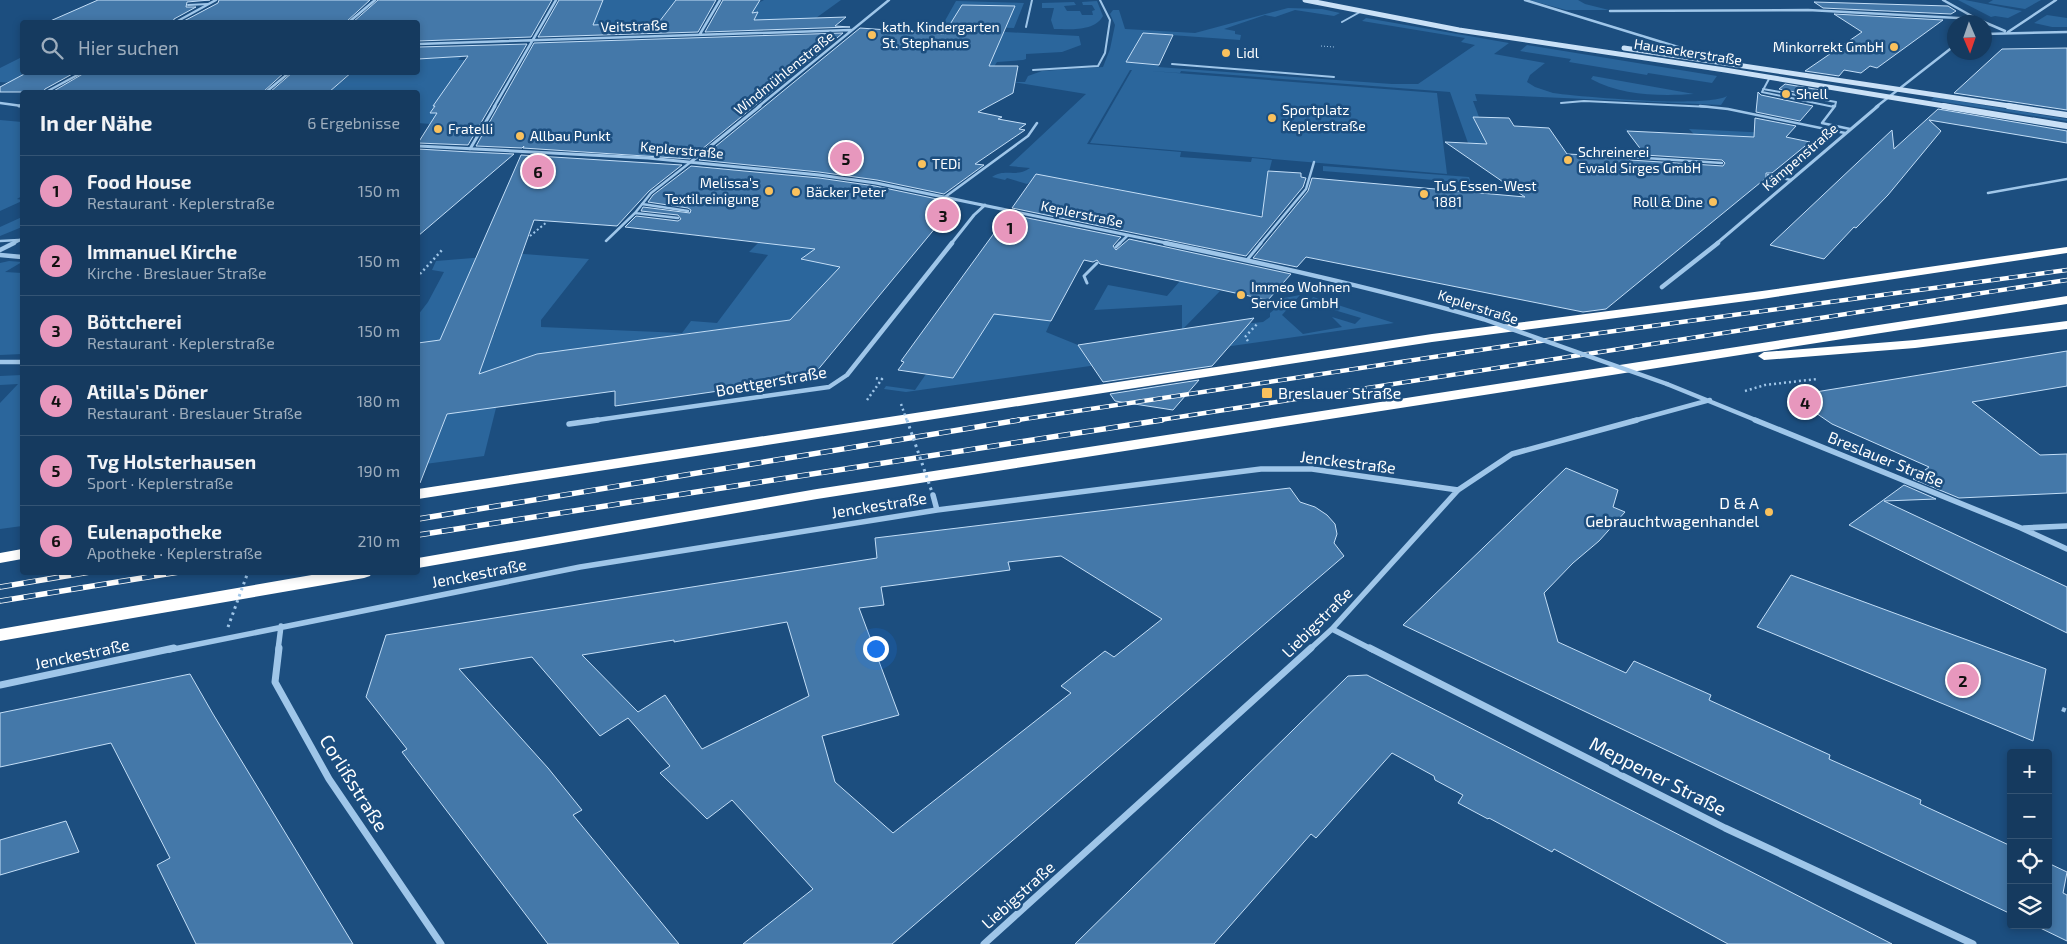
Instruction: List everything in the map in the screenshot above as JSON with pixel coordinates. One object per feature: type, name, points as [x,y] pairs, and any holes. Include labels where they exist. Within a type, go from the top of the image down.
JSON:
[{"type":"highway","points":[[420,494],[1432,338],[1762,295],[2067,250]]},
{"type":"highway","points":[[420,563],[817,494],[2067,300]]},
{"type":"highway","points":[[1682,360],[1846,352],[1944,342],[2067,325]]},
{"type":"highway","points":[[0,556],[20,553]]},
{"type":"highway","points":[[0,634],[347,575]]},
{"type":"highway","points":[[0,639],[66,624]]},
{"type":"main road","name":"Hausackerstraße","points":[[1305,0],[1459,30],[1770,77],[1888,98],[2067,126]]},
{"type":"main road","name":"Hausackerstraße","points":[[1330,0],[1480,27],[1701,58],[2067,115]]},
{"type":"street","points":[[180,20],[216,0]]},
{"type":"street","points":[[351,20],[376,0]]},
{"type":"street","points":[[470,149],[556,0]]},
{"type":"street","points":[[700,34],[720,0]]},
{"type":"street","name":"Windmühlenstraße","points":[[692,161],[889,0]]},
{"type":"street","points":[[1525,0],[1692,51],[1700,55],[1701,58]]},
{"type":"street","points":[[1943,0],[1970,15]]},
{"type":"street","points":[[2008,32],[2056,0]]},
{"type":"street","points":[[1610,11],[1826,10],[1947,17]]},
{"type":"street","points":[[1992,25],[2008,32]]},
{"type":"street","name":"Veitstraße","points":[[420,44],[851,30]]},
{"type":"street","points":[[1992,33],[2066,32]]},
{"type":"street","name":"Kämpenstraße","points":[[1662,287],[1745,221],[1898,88],[1947,51]]},
{"type":"street","points":[[50,90],[77,75]]},
{"type":"street","points":[[268,90],[286,75]]},
{"type":"street","points":[[0,103],[20,104]]},
{"type":"street","name":"Keplerstraße","points":[[420,146],[692,161],[836,176],[1247,260],[1403,296],[1482,319],[1667,384]]},
{"type":"street","name":"Boettgerstraße","points":[[569,424],[829,387],[847,375],[974,215],[985,205]]},
{"type":"street","points":[[0,250],[20,240]]},
{"type":"street","points":[[0,255],[20,257]]},
{"type":"street","points":[[0,362],[20,362]]},
{"type":"street","name":"Breslauer Straße","points":[[1667,384],[2021,528],[2067,549]]},
{"type":"street","name":"Liebigstraße","points":[[984,944],[1332,629],[1458,490],[1512,454],[1710,400]]},
{"type":"street","name":"Jenckestraße","points":[[0,685],[580,566],[937,510],[1261,469],[1312,469],[1458,490]]},
{"type":"street","name":"Jenckestraße","points":[[933,495],[937,510]]},
{"type":"street","points":[[2021,528],[2067,526]]},
{"type":"street","name":"Corlißstraße","points":[[281,626],[275,682],[329,779],[441,944]]},
{"type":"street","name":"Meppener Straße","points":[[1332,629],[1725,828],[1973,944]]},
{"type":"lane","points":[[1026,27],[1032,0]]},
{"type":"lane","points":[[1033,70],[1098,66],[1105,53],[1110,20],[1100,0]]},
{"type":"lane","points":[[188,5],[208,4]]},
{"type":"lane","points":[[1342,22],[1360,12]]},
{"type":"lane","points":[[1172,64],[1334,77]]},
{"type":"lane","points":[[1770,77],[1762,92],[1835,106],[1822,123],[1850,129]]},
{"type":"lane","points":[[1561,103],[1584,100],[1728,109],[1845,133]]},
{"type":"lane","points":[[946,197],[1028,136],[1037,123]]},
{"type":"lane","points":[[1630,157],[1722,163]]},
{"type":"lane","points":[[606,241],[635,213],[651,193],[692,161]]},
{"type":"lane","points":[[1247,260],[1306,189],[1314,162]]},
{"type":"lane","points":[[1768,175],[1791,180]]},
{"type":"lane","points":[[1988,193],[2067,179]]},
{"type":"lane","points":[[642,204],[688,211]]},
{"type":"lane","points":[[635,213],[678,218]]},
{"type":"lane","points":[[1116,247],[1128,235]]},
{"type":"lane","points":[[0,241],[20,239]]},
{"type":"lane","points":[[1087,283],[1084,276],[1097,263]]},
{"type":"path","points":[[1321,46],[1334,47]]},
{"type":"path","points":[[530,236],[547,222]]},
{"type":"path","points":[[420,274],[443,249]]},
{"type":"path","points":[[1244,337],[1258,323]]},
{"type":"path","points":[[901,404],[933,495]]},
{"type":"path","points":[[228,627],[247,575]]},
{"type":"path","points":[[2062,709],[2067,712]]},
{"type":"shaded area","points":[[603,0],[676,0],[658,23],[588,26]]},
{"type":"shaded area","points":[[764,0],[841,0],[816,18],[747,21],[758,3]]},
{"type":"shaded area","points":[[1529,0],[1578,0],[1585,4],[1609,10],[1566,10]]},
{"type":"shaded area","points":[[1958,0],[2022,11],[2008,18],[1987,15]]},
{"type":"shaded area","points":[[1993,0],[2041,0],[2025,9],[1988,3]]},
{"type":"shaded area","points":[[956,1],[1024,3],[1014,28],[942,26]]},
{"type":"shaded area","points":[[1097,1],[1103,16],[1099,21],[1088,27],[1074,29],[1054,29],[1051,20],[1054,8],[1042,8],[1042,3],[1074,2],[1076,5],[1064,6],[1067,11],[1080,11],[1082,15],[1093,15],[1092,11],[1095,10],[1092,5],[1083,5],[1082,2]]},
{"type":"shaded area","points":[[1288,8],[1322,9],[1340,13],[1334,16],[1295,10],[1275,17],[1265,15],[1224,29],[1235,31],[1235,34],[1241,35],[1240,40],[1143,33],[1126,62],[1159,65],[1158,67],[1392,84],[1418,84],[1475,45],[1461,42],[1465,38],[1362,21],[1366,18],[1509,43],[1494,54],[1545,63],[1530,75],[1527,82],[1553,93],[1616,99],[1671,101],[1695,101],[1727,96],[1721,105],[1475,94],[1477,101],[1473,101],[1479,117],[1473,117],[1500,144],[1468,143],[1450,92],[1181,71],[1180,73],[1150,71],[1437,93],[1447,174],[1090,143],[1132,70],[1130,70],[1087,144],[1181,152],[1180,157],[1251,162],[1252,158],[1272,160],[1266,184],[1286,186],[1257,219],[1122,196],[1127,191],[1077,181],[1068,189],[1031,181],[1027,184],[1007,178],[1005,180],[992,177],[1001,173],[1020,172],[1030,168],[1009,166],[1086,94],[1013,82],[1025,82],[1028,76],[1042,71],[1103,67],[1110,49],[1115,25],[1110,14],[1113,10],[1119,10],[1125,29],[1195,33]]},
{"type":"shaded area","points":[[2047,15],[2067,18],[2067,27],[2052,27],[2034,23]]},
{"type":"shaded area","points":[[1005,32],[1079,36],[1081,45],[1062,52],[1026,54],[1026,59],[1023,60],[997,62],[992,70],[881,49]]},
{"type":"shaded area","points":[[1527,45],[1717,76],[1712,83],[1648,73],[1647,75],[1569,62],[1571,59],[1520,51]]},
{"type":"shaded area","points":[[454,55],[463,55],[458,60],[471,60],[459,73],[430,113],[437,113],[435,117],[443,116],[431,124],[420,123],[420,90],[331,90],[350,75],[420,75],[420,59],[452,57]]},
{"type":"shaded area","points":[[20,58],[20,75],[27,75],[23,84],[0,82],[0,68]]},
{"type":"shaded area","points":[[1593,76],[1694,94],[1655,95],[1628,92],[1603,85],[1591,79]]},
{"type":"shaded area","points":[[1934,97],[2067,119],[2067,121],[1931,100]]},
{"type":"shaded area","points":[[0,120],[20,122],[20,197],[17,199],[20,200],[20,202],[0,211]]},
{"type":"shaded area","points":[[1625,129],[1648,139],[1658,149],[1711,152],[1689,129],[1770,133],[1765,137],[1760,136],[1750,145],[1736,143],[1740,148],[1743,148],[1741,151],[1746,152],[1741,156],[1644,150]]},
{"type":"shaded area","points":[[1323,166],[1469,177],[1471,183],[1323,171]]},
{"type":"shaded area","points":[[20,218],[20,228],[0,236],[0,227]]},
{"type":"shaded area","points":[[851,219],[802,260],[818,262],[878,223],[764,356],[735,327],[537,354],[507,364],[484,456],[420,465],[420,461],[429,460],[477,337],[494,335],[497,326],[495,326],[519,264],[472,268],[440,340],[420,343],[420,312],[428,302],[444,272],[432,270],[436,261],[524,254],[589,259],[541,320],[541,327],[682,333],[691,321],[717,323],[768,255],[749,252],[759,242]]},
{"type":"shaded area","points":[[20,262],[5,272],[20,273],[20,354],[0,355],[0,263]]},
{"type":"shaded area","points":[[1180,281],[1220,291],[1182,330],[1182,305],[1094,310],[1108,285],[1167,296]]},
{"type":"shaded area","points":[[1300,295],[1282,315],[1303,334],[1342,327],[1332,317],[1355,324],[1361,318],[1314,304],[1310,301],[1313,297],[1394,323],[906,392],[884,389],[886,386],[915,390],[926,374],[953,377],[991,318],[995,302],[1025,318],[1051,321],[1046,332],[1078,345],[1087,358],[1182,330],[1263,322],[1270,317],[1270,313],[1280,305],[1284,298]]},
{"type":"shaded area","points":[[20,375],[20,526],[0,529],[0,403],[18,384],[0,385],[0,376]]},
{"type":"building","points":[[98,0],[210,0],[187,2],[186,7],[196,7],[174,20],[53,20]]},
{"type":"building","points":[[219,0],[370,0],[348,20],[186,20],[218,3]]},
{"type":"building","points":[[378,0],[552,0],[531,37],[420,41],[420,20],[355,20]]},
{"type":"building","points":[[559,0],[603,0],[593,25],[659,22],[676,0],[716,0],[698,32],[538,37]]},
{"type":"building","points":[[723,0],[760,0],[752,13],[758,12],[754,20],[846,17],[835,26],[850,27],[705,32]]},
{"type":"building","points":[[1814,2],[1948,6],[1956,11],[1951,14],[1823,8]]},
{"type":"building","points":[[962,5],[1015,6],[989,66],[1018,66],[1013,93],[978,112],[1002,117],[998,119],[1026,124],[1019,129],[1025,130],[975,164],[984,165],[944,194],[877,180],[699,160],[860,28],[944,34]]},
{"type":"building","points":[[1834,14],[1943,20],[1877,68],[1870,66],[1861,73],[1844,70],[1839,76],[1805,71],[1862,32]]},
{"type":"building","points":[[843,33],[690,159],[523,148],[524,146],[522,148],[476,146],[534,43]]},
{"type":"building","points":[[1143,33],[1173,35],[1159,65],[1126,62]]},
{"type":"building","points":[[527,44],[468,145],[420,143],[420,140],[437,113],[430,113],[435,106],[433,106],[468,56],[420,59],[420,47]]},
{"type":"building","points":[[2067,48],[2067,110],[1954,93],[2002,49]]},
{"type":"building","points":[[22,75],[71,75],[44,90],[0,92],[0,87]]},
{"type":"building","points":[[81,75],[282,75],[265,90],[55,90]]},
{"type":"building","points":[[290,75],[349,75],[331,90],[272,90]]},
{"type":"building","points":[[1785,84],[1826,91],[1821,97],[1779,89]]},
{"type":"building","points":[[1758,92],[1761,95],[1813,106],[1800,121],[1756,112]]},
{"type":"building","points":[[1938,109],[2067,131],[2067,143],[1929,120],[1941,131],[1888,195],[1824,259],[1770,245],[1892,130],[1894,149]]},
{"type":"building","points":[[1473,117],[1509,118],[1514,126],[1549,128],[1567,154],[1627,157],[1630,160],[1723,166],[1725,163],[1722,160],[1645,155],[1627,131],[1754,137],[1755,118],[1796,126],[1786,137],[1810,142],[1772,173],[1766,173],[1766,178],[1606,309],[1583,312],[1306,257],[1297,267],[1253,258],[1308,191],[1312,178],[1525,197],[1445,142],[1487,144]]},
{"type":"building","points":[[420,149],[514,154],[420,234]]},
{"type":"building","points":[[521,155],[682,165],[649,191],[617,226],[534,220],[479,374],[537,354],[790,320],[840,267],[801,259],[815,249],[625,227],[636,216],[678,221],[681,219],[678,215],[641,211],[643,207],[690,213],[691,210],[688,208],[648,202],[653,195],[691,166],[819,178],[875,186],[956,203],[816,372],[752,382],[753,386],[615,406],[615,391],[447,414],[420,483],[420,343],[440,340]]},
{"type":"building","points":[[1268,171],[1301,173],[1301,177],[1306,178],[1303,187],[1246,256],[1012,208],[1036,174],[1262,217]]},
{"type":"building","points":[[1008,214],[1121,237],[1113,246],[1116,250],[1129,239],[1291,274],[1268,300],[1100,264],[1097,260],[1093,262],[1084,260],[1051,321],[994,314],[953,378],[898,370],[904,362],[901,361]]},
{"type":"building","points":[[1254,318],[1212,366],[1103,382],[1078,345]]},
{"type":"building","points":[[2067,351],[2067,386],[1972,402],[2040,455],[2067,454],[2067,493],[1959,498],[1913,479],[1929,467],[1832,424],[1791,396]]},
{"type":"building","points":[[1199,380],[1173,410],[1115,401],[1110,394]]},
{"type":"building","points":[[1566,468],[1618,490],[1613,507],[1625,512],[1599,541],[1573,563],[1544,593],[1558,642],[1626,673],[1634,661],[1711,695],[1709,700],[1830,755],[1829,759],[1921,800],[1920,804],[2007,844],[2007,912],[1403,625]]},
{"type":"building","points":[[1904,485],[1936,499],[1884,501],[2067,587],[2067,633],[1849,525]]},
{"type":"building","points":[[1290,488],[1300,502],[1315,507],[1327,515],[1335,524],[1337,534],[1334,543],[1344,556],[892,944],[743,944],[813,889],[732,800],[707,819],[660,773],[670,766],[628,718],[600,736],[532,657],[459,669],[548,768],[582,810],[573,815],[679,944],[548,944],[402,752],[407,749],[366,697],[386,635],[877,558],[875,538]],"holes":[[[1061,556],[1162,619],[1114,657],[1105,651],[1061,686],[1071,693],[893,833],[835,782],[822,736],[899,715],[859,608],[884,605],[881,587],[1010,570],[1008,562]],[[787,622],[809,696],[702,749],[665,695],[638,712],[582,655],[674,640],[674,642]]]},
{"type":"building","points":[[1791,575],[2046,669],[2033,741],[1757,627]]},
{"type":"building","points":[[190,674],[353,944],[196,944],[157,865],[170,858],[111,743],[0,767],[0,713]]},
{"type":"building","points":[[1367,675],[1892,944],[1728,944],[1554,849],[1552,852],[1458,803],[1463,795],[1435,780],[1434,776],[1392,753],[1316,838],[1311,834],[1214,944],[1075,944],[1348,676]]},
{"type":"building","points":[[66,821],[79,852],[0,875],[0,840]]},
{"type":"building","points":[[2052,865],[2067,872],[2063,893],[2067,895],[2067,941],[2042,929],[2052,929]]},
{"type":"railway","points":[[1011,421],[1533,342],[2067,270]]},
{"type":"railway","points":[[1153,421],[2067,280]]},
{"type":"railway","points":[[420,519],[1019,420]]},
{"type":"railway","points":[[420,535],[1162,420]]},
{"type":"railway","points":[[0,587],[72,575]]},
{"type":"railway","points":[[0,601],[160,575]]},
{"type":"place","name":"kath. Kindergarten St. Stephanus","points":[[872,35]]},
{"type":"place","name":"Minkorrekt GmbH","points":[[1894,47]]},
{"type":"place","name":"Lidl","points":[[1226,53]]},
{"type":"place","name":"Shell","points":[[1786,94]]},
{"type":"place","name":"Sportplatz Keplerstraße","points":[[1272,118]]},
{"type":"place","name":"Fratelli","points":[[438,129]]},
{"type":"place","name":"Allbau Punkt","points":[[520,136]]},
{"type":"place","name":"Tvg Holsterhausen","points":[[846,158]]},
{"type":"place","name":"Schreinerei Ewald Sirges GmbH","points":[[1568,160]]},
{"type":"place","name":"TEDi","points":[[922,164]]},
{"type":"place","name":"Eulenapotheke","points":[[538,171]]},
{"type":"place","name":"Melissa's Textilreinigung","points":[[769,191]]},
{"type":"place","name":"Bäcker Peter","points":[[796,192]]},
{"type":"place","name":"TuS Essen-West 1881","points":[[1424,194]]},
{"type":"place","name":"Roll & Dine","points":[[1713,202]]},
{"type":"place","name":"Böttcherei","points":[[943,215]]},
{"type":"place","name":"Food House","points":[[1010,227]]},
{"type":"place","name":"Immeo Wohnen Service GmbH","points":[[1241,295]]},
{"type":"place","name":"Breslauer Straße","points":[[1267,393]]},
{"type":"place","name":"Atilla's Döner","points":[[1805,402]]},
{"type":"place","name":"D & A Gebrauchtwagenhandel","points":[[1769,512]]},
{"type":"place","name":"Immanuel Kirche","points":[[1963,680]]}]
